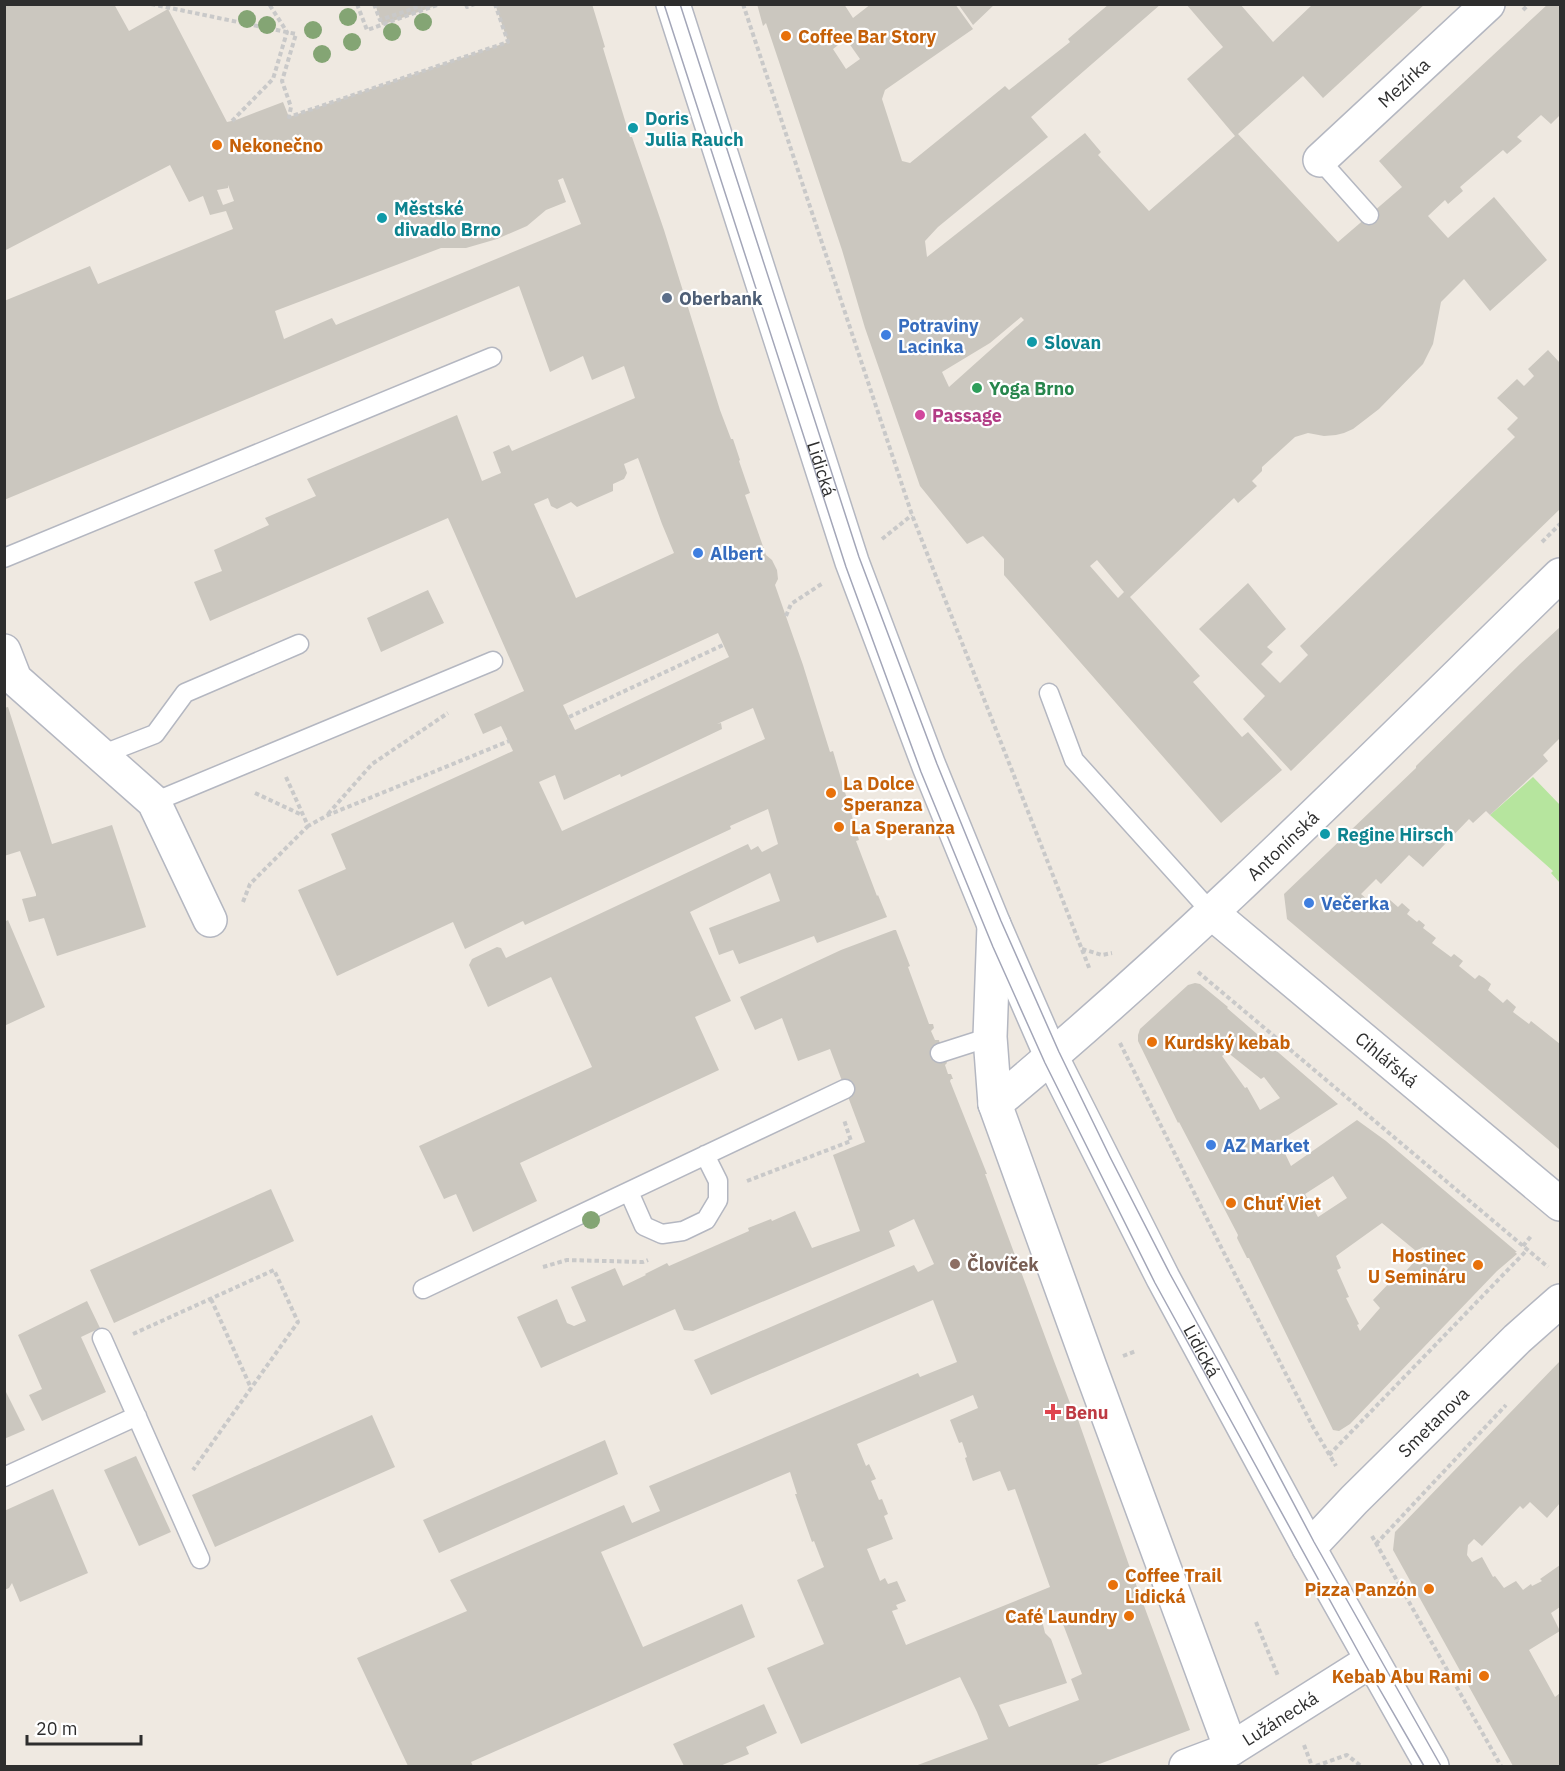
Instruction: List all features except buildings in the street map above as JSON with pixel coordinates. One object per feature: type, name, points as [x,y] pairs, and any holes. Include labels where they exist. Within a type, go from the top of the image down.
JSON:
[{"type":"street","name":"Lidická","points":[[673,4],[852,562],[929,766],[994,925],[1052,1058],[1163,1278],[1309,1548],[1432,1767]]},
{"type":"street","name":"Mezírka","points":[[1320,160],[1488,4]]},
{"type":"street","name":"Antonínská","points":[[995,1104],[1052,1058],[1212,913],[1560,575]]},
{"type":"street","points":[[4,651],[15,679],[154,802],[210,920]]},
{"type":"street","name":"Cihlářská","points":[[1212,913],[1560,1204]]},
{"type":"street","name":"Lidická","points":[[994,925],[990,1037],[995,1104],[1231,1749]]},
{"type":"street","name":"Smetanova","points":[[1309,1548],[1353,1500],[1517,1339],[1556,1286]]},
{"type":"street","name":"Lužánecká","points":[[1186,1767],[1231,1749],[1372,1660]]},
{"type":"lane","points":[[1320,160],[1369,215]]},
{"type":"lane","points":[[4,558],[492,357]]},
{"type":"lane","points":[[101,755],[155,734],[185,693],[299,644]]},
{"type":"lane","points":[[154,802],[494,661]]},
{"type":"lane","points":[[1049,693],[1074,760],[1212,913]]},
{"type":"lane","points":[[940,1053],[990,1037]]},
{"type":"lane","points":[[423,1289],[845,1089]]},
{"type":"lane","points":[[629,1192],[644,1226],[662,1234],[683,1231],[705,1220],[718,1200],[718,1181],[705,1155]]},
{"type":"lane","points":[[104,1342],[201,1559]]},
{"type":"lane","points":[[4,1477],[137,1416]]},
{"type":"path","points":[[151,4],[296,34],[282,81],[291,107],[289,117],[508,42],[495,4]]},
{"type":"path","points":[[232,121],[273,79],[287,32],[269,4]]},
{"type":"path","points":[[357,4],[366,30],[440,4]]},
{"type":"path","points":[[373,4],[380,20],[426,4]]},
{"type":"path","points":[[466,4],[467,7],[475,4]]},
{"type":"path","points":[[743,4],[912,515],[1090,970]]},
{"type":"path","points":[[786,616],[791,604],[827,580]]},
{"type":"path","points":[[569,717],[723,645]]},
{"type":"path","points":[[328,815],[372,764],[450,712]]},
{"type":"path","points":[[242,905],[250,884],[308,826],[328,815],[508,741]]},
{"type":"path","points":[[275,752],[308,826]]},
{"type":"path","points":[[218,776],[303,816]]},
{"type":"path","points":[[1195,969],[1523,1246],[1556,1286]]},
{"type":"path","points":[[1117,1036],[1221,1247],[1313,1427],[1336,1466]]},
{"type":"path","points":[[1523,1246],[1531,1236]]},
{"type":"path","points":[[1329,1455],[1527,1250]]},
{"type":"path","points":[[104,1342],[211,1299],[274,1270],[298,1322],[173,1498]]},
{"type":"path","points":[[211,1299],[251,1389]]},
{"type":"path","points":[[1376,1544],[1512,1398]]},
{"type":"path","points":[[1372,1536],[1501,1767]]},
{"type":"path","points":[[1256,1622],[1280,1681]]},
{"type":"path","points":[[1316,1767],[1347,1755],[1361,1767]]},
{"type":"green space","points":[[1533,777],[1560,805],[1560,883],[1551,873],[1553,871],[1490,815]]},
{"type":"tram line","points":[[664,4],[846,567],[921,772],[993,947],[1045,1063],[1155,1283],[1365,1664],[1424,1766]]},
{"type":"tram line","points":[[680,4],[859,557],[937,764],[1001,921],[1059,1052],[1170,1274],[1314,1542],[1441,1766]]},
{"type":"place","name":"Coffee Bar Story","points":[[786,36]]},
{"type":"place","name":"Doris Julia Rauch","points":[[633,128]]},
{"type":"place","name":"Nekonečno","points":[[217,145]]},
{"type":"place","name":"Městské divadlo Brno","points":[[382,218]]},
{"type":"place","name":"Oberbank","points":[[667,298]]},
{"type":"place","name":"Potraviny Lacinka","points":[[886,335]]},
{"type":"place","name":"Slovan","points":[[1032,342]]},
{"type":"place","name":"Yoga Brno","points":[[977,388]]},
{"type":"place","name":"Passage","points":[[920,415]]},
{"type":"place","name":"Albert","points":[[698,553]]},
{"type":"place","name":"La Dolce Speranza","points":[[831,793]]},
{"type":"place","name":"La Speranza","points":[[839,827]]},
{"type":"place","name":"Regine Hirsch","points":[[1325,834]]},
{"type":"place","name":"Večerka","points":[[1309,903]]},
{"type":"place","name":"Kurdský kebab","points":[[1152,1042]]},
{"type":"place","name":"AZ Market","points":[[1211,1145]]},
{"type":"place","name":"Chuť Viet","points":[[1231,1203]]},
{"type":"place","name":"Človíček","points":[[955,1264]]},
{"type":"place","name":"Hostinec U Semináru","points":[[1478,1265]]},
{"type":"place","name":"Benu","points":[[1053,1412]]},
{"type":"place","name":"Coffee Trail Lidická","points":[[1113,1585]]},
{"type":"place","name":"Pizza Panzón","points":[[1429,1589]]},
{"type":"place","name":"Café Laundry","points":[[1129,1616]]},
{"type":"place","name":"Kebab Abu Rami","points":[[1484,1676]]}]
